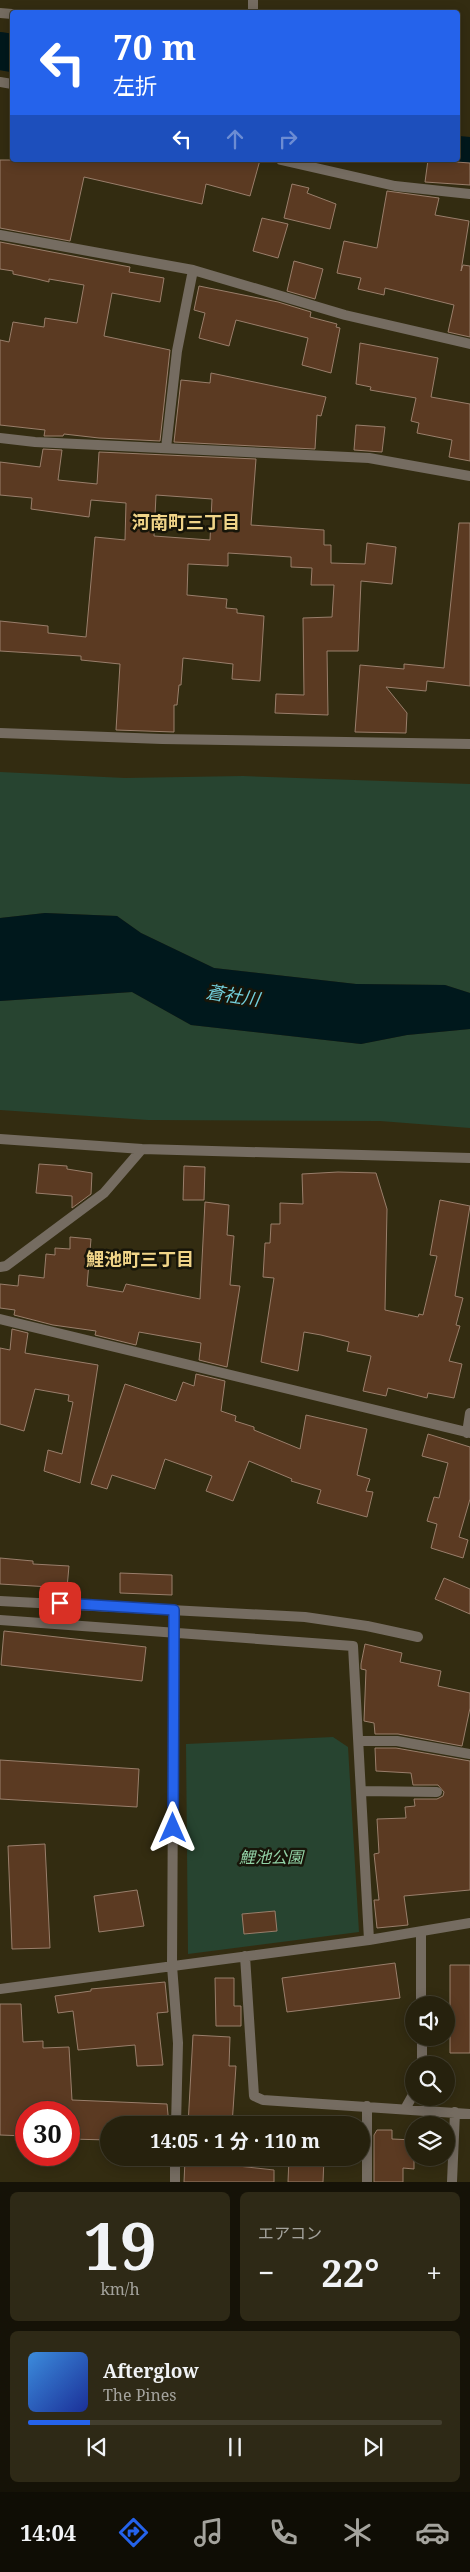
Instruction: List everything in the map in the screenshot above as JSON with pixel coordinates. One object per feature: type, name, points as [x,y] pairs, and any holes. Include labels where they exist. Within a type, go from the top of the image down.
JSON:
[{"type":"street","points":[[291,162],[395,186],[470,194]]},
{"type":"street","points":[[0,235],[193,270],[345,315],[470,344]]},
{"type":"street","points":[[166,448],[178,351],[193,270]]},
{"type":"street","points":[[0,438],[35,442],[369,458],[470,476]]},
{"type":"street","points":[[0,733],[172,740],[470,744]]},
{"type":"street","points":[[0,1139],[142,1149],[470,1158]]},
{"type":"street","points":[[0,1267],[6,1266],[104,1193],[142,1149]]},
{"type":"street","points":[[0,1319],[468,1433],[470,1413]]},
{"type":"street","points":[[0,1602],[305,1617],[367,1626],[418,1637]]},
{"type":"street","points":[[174,1610],[172,1966],[178,2043],[176,2116]]},
{"type":"street","points":[[0,1620],[353,1646],[369,1940]]},
{"type":"street","points":[[359,1741],[397,1741],[470,1754]]},
{"type":"street","points":[[362,1791],[437,1792]]},
{"type":"street","points":[[0,1989],[369,1940],[470,1924]]},
{"type":"street","points":[[420,1932],[421,1996]]},
{"type":"street","points":[[245,1956],[254,2096],[263,2100],[470,2114]]},
{"type":"street","points":[[367,2106],[367,2182]]},
{"type":"street","points":[[452,2182],[455,2112]]},
{"type":"street","points":[[174,2182],[175,2166]]},
{"type":"green space","points":[[0,772],[125,778],[243,776],[470,784],[470,993],[445,985],[356,984],[214,968],[141,933],[117,916],[45,913],[0,918]]},
{"type":"green space","points":[[132,992],[191,1025],[361,1044],[407,1035],[470,1029],[470,1128],[380,1121],[148,1120],[0,1110],[0,1001]]},
{"type":"green space","name":"鯉池公園","points":[[333,1737],[348,1747],[359,1932],[188,1954],[186,1744]]},
{"type":"water","name":"蒼社川","points":[[45,913],[117,916],[141,933],[214,968],[356,984],[445,985],[470,993],[470,1029],[407,1035],[361,1044],[191,1025],[132,992],[0,1001],[0,918]]},
{"type":"building","points":[[0,160],[10,160],[10,162],[259,162],[250,196],[206,184],[202,204],[84,177],[70,241],[0,228]]},
{"type":"building","points":[[428,162],[470,163],[470,185],[425,182]]},
{"type":"building","points":[[292,184],[309,188],[307,193],[336,204],[330,229],[284,218]]},
{"type":"building","points":[[387,191],[439,198],[435,215],[469,221],[461,271],[463,265],[470,266],[470,337],[448,332],[454,305],[385,288],[384,295],[358,289],[361,278],[337,273],[344,241],[377,248]]},
{"type":"building","points":[[262,218],[288,224],[278,258],[253,251]]},
{"type":"building","points":[[0,242],[130,267],[129,272],[164,278],[160,302],[112,293],[104,336],[170,350],[160,441],[64,434],[63,436],[44,436],[45,430],[0,425],[0,340],[9,342],[13,322],[44,327],[45,318],[77,323],[84,285],[49,279],[49,282],[0,269]]},
{"type":"building","points":[[294,261],[323,269],[315,299],[287,291]]},
{"type":"building","points":[[199,286],[278,302],[311,312],[310,317],[337,324],[336,327],[340,328],[331,373],[302,365],[308,338],[236,320],[229,346],[199,338],[205,313],[194,310]]},
{"type":"building","points":[[360,343],[438,358],[431,397],[470,404],[470,461],[449,457],[452,440],[417,433],[419,423],[411,421],[416,398],[370,390],[371,387],[356,384]]},
{"type":"building","points":[[211,373],[326,397],[321,416],[317,415],[315,449],[174,442],[181,380],[210,383]]},
{"type":"building","points":[[356,425],[385,427],[382,452],[354,450]]},
{"type":"building","points":[[43,449],[62,450],[58,480],[97,484],[99,452],[256,459],[251,525],[324,530],[324,545],[331,545],[331,563],[365,564],[367,543],[396,547],[392,584],[361,581],[358,651],[327,651],[328,715],[275,713],[276,694],[304,695],[303,618],[332,617],[334,585],[311,585],[312,568],[291,567],[291,557],[228,553],[228,566],[188,564],[187,595],[227,599],[226,608],[237,609],[237,613],[264,616],[260,681],[232,679],[233,664],[183,658],[181,685],[179,685],[177,705],[174,705],[174,732],[116,730],[120,664],[81,660],[81,656],[0,651],[0,621],[48,626],[48,633],[86,637],[95,537],[125,540],[126,503],[91,500],[89,517],[31,509],[32,498],[0,495],[0,462],[40,467]],"holes":[[[156,495],[212,499],[210,540],[154,536]]]},
{"type":"building","points":[[459,523],[470,523],[470,686],[427,681],[426,691],[386,687],[407,713],[406,733],[355,732],[360,665],[404,669],[404,664],[444,668]]},
{"type":"building","points":[[39,1164],[67,1166],[67,1169],[92,1173],[91,1194],[72,1208],[72,1196],[36,1193]]},
{"type":"building","points":[[184,1166],[205,1167],[204,1200],[183,1200]]},
{"type":"building","points":[[338,1172],[376,1173],[387,1209],[385,1310],[418,1317],[419,1314],[423,1315],[437,1256],[430,1255],[440,1200],[470,1206],[455,1296],[463,1298],[456,1325],[460,1326],[449,1361],[462,1364],[454,1398],[428,1393],[427,1398],[388,1388],[386,1396],[363,1391],[371,1356],[347,1351],[349,1342],[321,1335],[304,1332],[298,1371],[261,1362],[274,1278],[263,1277],[265,1243],[270,1243],[271,1224],[280,1224],[280,1203],[303,1204],[302,1174]]},
{"type":"building","points":[[205,1202],[229,1205],[227,1235],[234,1236],[230,1285],[240,1286],[227,1367],[199,1360],[201,1343],[139,1332],[136,1345],[95,1335],[96,1331],[53,1325],[14,1315],[15,1310],[0,1308],[0,1284],[18,1286],[19,1275],[44,1278],[46,1254],[55,1255],[55,1248],[70,1249],[70,1237],[91,1239],[87,1286],[123,1292],[126,1284],[200,1299]]},
{"type":"building","points":[[12,1329],[28,1333],[25,1353],[98,1365],[80,1483],[44,1471],[48,1450],[62,1454],[73,1402],[68,1401],[69,1395],[35,1389],[24,1431],[0,1424],[0,1348],[10,1350]]},
{"type":"building","points":[[196,1374],[225,1381],[221,1411],[236,1416],[235,1421],[254,1427],[254,1430],[300,1449],[306,1415],[367,1429],[357,1475],[370,1479],[366,1491],[373,1492],[367,1517],[317,1503],[321,1490],[291,1481],[292,1479],[249,1461],[233,1501],[206,1491],[212,1476],[165,1459],[155,1489],[112,1475],[107,1489],[91,1484],[125,1384],[176,1401],[183,1382],[194,1386]]},
{"type":"building","points":[[428,1434],[470,1447],[470,1499],[459,1537],[468,1540],[463,1558],[431,1548],[437,1524],[427,1521],[434,1497],[439,1498],[448,1463],[422,1456]]},
{"type":"building","points":[[0,1558],[33,1561],[33,1564],[69,1566],[67,1588],[0,1584]]},
{"type":"building","points":[[120,1573],[172,1575],[172,1595],[120,1593]]},
{"type":"building","points":[[444,1578],[470,1589],[470,1614],[435,1599]]},
{"type":"building","points":[[4,1631],[146,1647],[142,1681],[1,1665]]},
{"type":"building","points":[[365,1644],[402,1653],[400,1662],[441,1671],[438,1686],[470,1693],[470,1708],[462,1746],[398,1734],[375,1734],[374,1723],[364,1721],[366,1670],[361,1669],[361,1664]]},
{"type":"building","points":[[375,1748],[396,1748],[470,1761],[470,1890],[404,1896],[408,1925],[377,1928],[374,1900],[379,1900],[374,1854],[379,1853],[377,1819],[406,1818],[405,1807],[415,1806],[414,1799],[437,1799],[443,1796],[444,1792],[438,1785],[413,1785],[411,1773],[376,1771]]},
{"type":"building","points":[[0,1760],[139,1769],[137,1807],[0,1799]]},
{"type":"building","points":[[45,1844],[50,1948],[12,1949],[8,1846]]},
{"type":"building","points":[[137,1890],[144,1926],[99,1932],[94,1896]]},
{"type":"building","points":[[275,1911],[277,1931],[244,1934],[242,1914]]},
{"type":"building","points":[[395,1963],[400,1998],[287,2012],[282,1978]]},
{"type":"building","points":[[450,1965],[470,1965],[470,2053],[450,2053],[450,2046],[455,2046],[455,1996],[450,1996]]},
{"type":"building","points":[[215,1978],[234,1978],[234,2006],[241,2006],[241,2026],[216,2026]]},
{"type":"building","points":[[165,1982],[168,2012],[157,2013],[163,2065],[137,2066],[135,2045],[78,2050],[73,2011],[58,2013],[55,1996],[91,1991],[91,1989]]},
{"type":"building","points":[[0,2004],[21,2004],[23,2042],[43,2041],[43,2048],[69,2047],[72,2100],[167,2104],[168,2116],[100,2116],[100,2140],[80,2139],[80,2101],[15,2101],[15,2136],[0,2135]]},
{"type":"building","points":[[193,2035],[230,2037],[229,2066],[236,2066],[233,2116],[188,2116]]},
{"type":"building","points":[[377,2130],[392,2130],[392,2139],[405,2140],[405,2166],[414,2166],[414,2169],[403,2168],[403,2182],[374,2182],[374,2135]]},
{"type":"building","points":[[185,2166],[238,2166],[274,2170],[274,2182],[184,2182]]},
{"type":"building","points":[[289,2166],[324,2166],[323,2182],[288,2182]]},
{"type":"waterway","points":[[0,51],[10,53]]},
{"type":"waterway","points":[[460,155],[470,156]]},
{"type":"district","name":"河南町三丁目","points":[[186,522]]},
{"type":"district","name":"鯉池町三丁目","points":[[140,1259]]},
{"type":"route","points":[[60,1603],[174,1610],[173,1828]]}]
